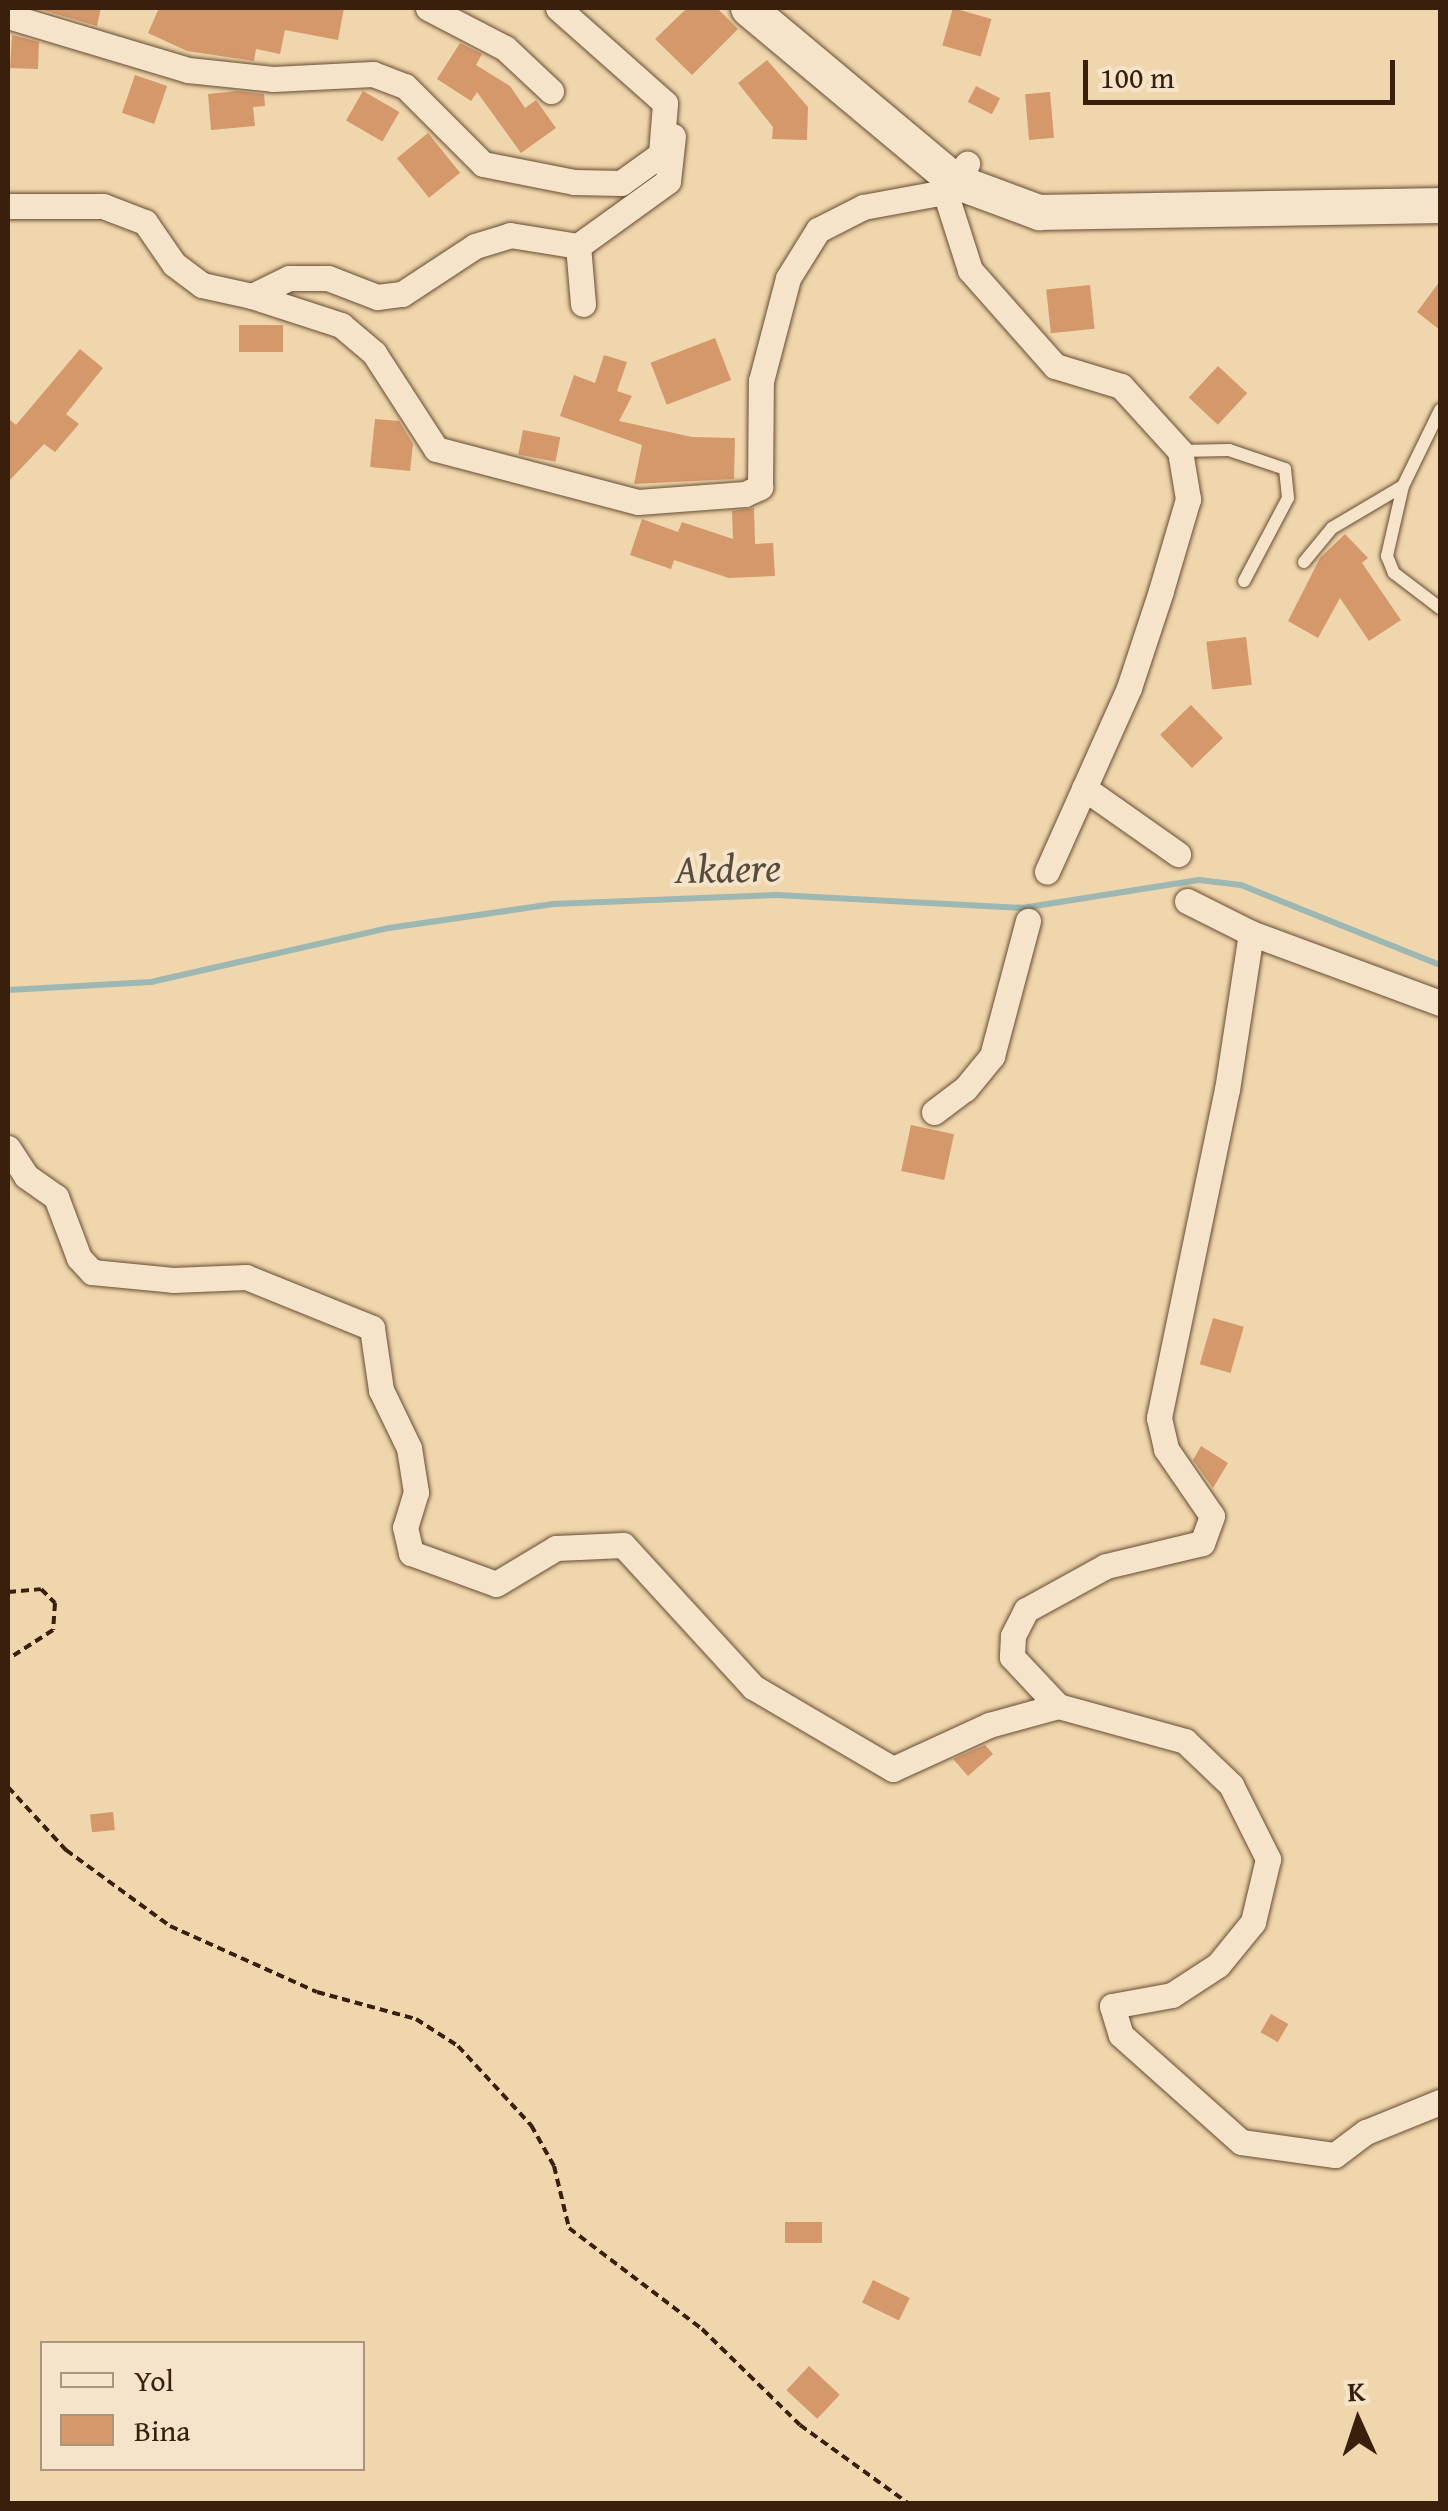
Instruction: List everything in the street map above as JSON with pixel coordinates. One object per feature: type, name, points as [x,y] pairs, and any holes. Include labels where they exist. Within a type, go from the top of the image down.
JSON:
[{"type":"main road","points":[[748,8],[955,179],[1079,203],[1440,205]]},
{"type":"main road","points":[[782,8],[955,179]]},
{"type":"street","points":[[428,8],[506,48],[552,91]]},
{"type":"street","points":[[252,296],[289,278],[328,278],[377,297],[402,294],[475,246],[510,235],[578,246],[668,181],[674,143],[665,102],[558,8]]},
{"type":"street","points":[[8,16],[188,70],[273,80],[373,74],[405,86],[483,164],[574,182],[621,182],[661,154],[665,102]]},
{"type":"street","points":[[8,206],[104,206],[145,222],[174,264],[202,286],[252,296],[340,325],[374,354],[436,449],[638,502],[745,494],[760,487],[761,381],[788,278],[818,230],[862,206],[955,179],[970,270],[1055,366],[1121,386],[1180,451],[1188,500],[1129,688],[1048,871]]},
{"type":"street","points":[[578,246],[583,304]]},
{"type":"street","points":[[1084,788],[1178,854]]},
{"type":"street","points":[[1187,902],[1250,933],[1440,1004]]},
{"type":"street","points":[[934,1112],[965,1090],[992,1056],[1028,921]]},
{"type":"street","points":[[1058,1706],[1012,1657],[1012,1636],[1026,1610],[1106,1566],[1202,1543],[1212,1516],[1166,1450],[1160,1418],[1228,1089],[1250,933]]},
{"type":"street","points":[[8,1148],[26,1176],[65,1210],[79,1258],[92,1272],[173,1280],[246,1277],[372,1328],[381,1390],[408,1448],[416,1492],[405,1527],[411,1553],[496,1584],[556,1548],[623,1544],[753,1687],[893,1768],[990,1725],[1058,1706],[1185,1741],[1231,1785],[1268,1859],[1253,1922],[1218,1965],[1172,1995],[1112,2006],[1122,2035],[1241,2142],[1335,2155],[1366,2132],[1440,2102]]},
{"type":"lane","points":[[1440,410],[1403,486],[1388,556],[1394,573],[1440,608]]},
{"type":"lane","points":[[1180,451],[1229,450],[1285,468],[1288,498],[1244,581]]},
{"type":"lane","points":[[1304,562],[1332,528],[1403,486]]},
{"type":"path","points":[[8,1592],[40,1589],[56,1603],[53,1630],[8,1658]]},
{"type":"path","points":[[8,1787],[66,1850],[170,1926],[317,1992],[416,2020],[458,2046],[531,2125],[554,2166],[569,2228],[702,2329],[800,2424],[909,2504]]},
{"type":"building","points":[[36,8],[101,8],[97,26]]},
{"type":"building","points":[[159,8],[344,8],[338,40],[285,30],[280,54],[256,49],[254,61],[187,51],[148,33]]},
{"type":"building","points":[[687,8],[717,8],[738,29],[692,75],[655,39]]},
{"type":"building","points":[[953,8],[991,19],[981,57],[942,45]]},
{"type":"building","points":[[12,35],[39,42],[38,69],[10,68]]},
{"type":"building","points":[[460,43],[482,54],[476,65],[510,86],[525,108],[536,100],[556,128],[521,153],[477,92],[471,101],[437,79]]},
{"type":"building","points":[[767,60],[808,107],[807,140],[772,139],[773,127],[738,83]]},
{"type":"building","points":[[135,75],[167,86],[154,124],[122,113]]},
{"type":"building","points":[[976,86],[1000,98],[992,114],[968,102]]},
{"type":"building","points":[[363,91],[399,112],[382,141],[346,120]]},
{"type":"building","points":[[1050,92],[1054,138],[1029,140],[1025,94]]},
{"type":"building","points":[[208,94],[264,94],[265,106],[253,107],[255,126],[211,130]]},
{"type":"building","points":[[428,133],[460,173],[429,198],[397,158]]},
{"type":"building","points":[[1440,281],[1440,330],[1417,312]]},
{"type":"building","points":[[1090,285],[1095,329],[1051,333],[1046,290]]},
{"type":"building","points":[[239,325],[283,325],[283,352],[239,352]]},
{"type":"building","points":[[715,338],[731,380],[667,405],[651,363]]},
{"type":"building","points":[[80,349],[103,368],[66,414],[79,424],[55,452],[44,444],[8,482],[8,418],[16,425]]},
{"type":"building","points":[[604,355],[627,362],[617,391],[632,396],[619,421],[692,437],[735,438],[734,479],[634,484],[642,445],[560,416],[574,375],[595,383]]},
{"type":"building","points":[[1218,366],[1247,393],[1218,425],[1189,397]]},
{"type":"building","points":[[375,419],[399,421],[413,444],[410,471],[370,467]]},
{"type":"building","points":[[523,430],[560,437],[556,462],[518,455]]},
{"type":"building","points":[[754,508],[755,544],[773,543],[775,576],[729,578],[674,560],[671,569],[630,555],[642,519],[678,532],[682,522],[733,539],[732,511]]},
{"type":"building","points":[[1345,534],[1368,558],[1362,563],[1401,620],[1369,641],[1340,598],[1318,638],[1288,621],[1320,558]]},
{"type":"building","points":[[1246,637],[1252,685],[1212,690],[1206,642]]},
{"type":"building","points":[[1191,705],[1223,738],[1192,768],[1160,735]]},
{"type":"building","points":[[911,1125],[954,1134],[944,1180],[901,1171]]},
{"type":"building","points":[[1213,1318],[1244,1327],[1231,1373],[1200,1364]]},
{"type":"building","points":[[1201,1446],[1228,1463],[1213,1488],[1193,1460]]},
{"type":"building","points":[[985,1745],[993,1754],[968,1776],[953,1759]]},
{"type":"building","points":[[113,1812],[115,1830],[92,1832],[90,1814]]},
{"type":"building","points":[[1271,2014],[1288,2024],[1278,2042],[1260,2032]]},
{"type":"building","points":[[785,2222],[822,2222],[822,2243],[785,2243]]},
{"type":"building","points":[[873,2280],[910,2298],[899,2320],[862,2302]]},
{"type":"building","points":[[809,2366],[840,2395],[817,2419],[786,2390]]},
{"type":"waterway","name":"Akdere","points":[[8,990],[151,982],[389,928],[553,904],[777,895],[1022,908],[1199,880],[1241,885],[1440,965]]}]
